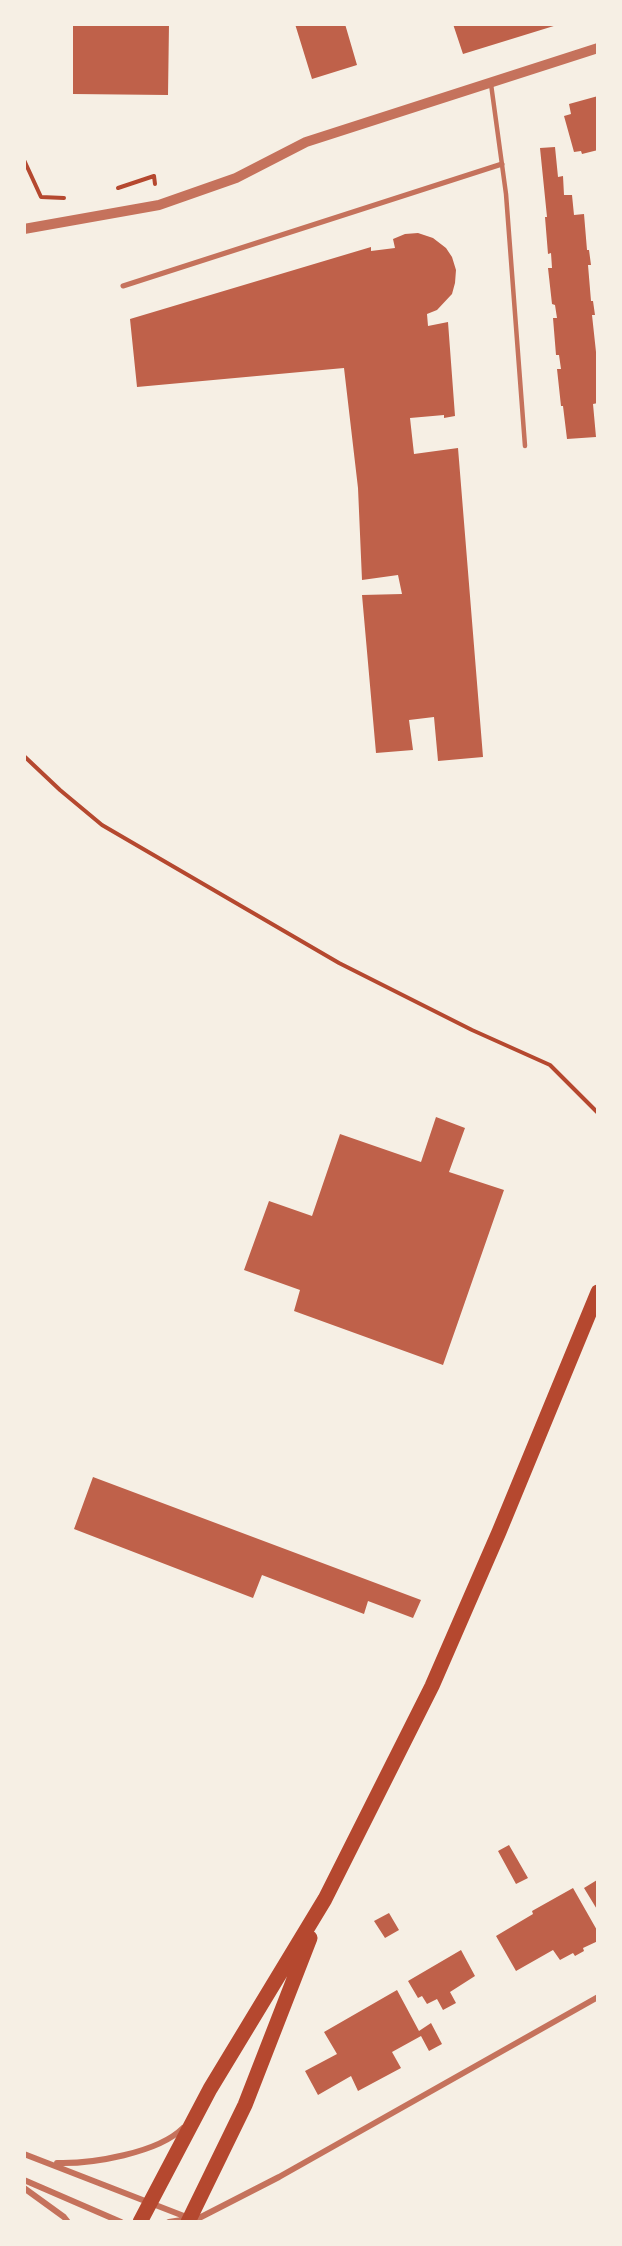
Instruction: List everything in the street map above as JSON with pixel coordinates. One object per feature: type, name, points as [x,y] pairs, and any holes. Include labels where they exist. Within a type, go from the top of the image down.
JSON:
[{"type":"main road","points":[[140,2222],[210,2089],[325,1899],[432,1686],[500,1532],[598,1292]]},
{"type":"main road","points":[[189,2220],[245,2105],[325,1899]]},
{"type":"street","points":[[24,229],[159,205],[236,178],[306,142],[598,48]]},
{"type":"street","points":[[123,286],[502,164]]},
{"type":"street","points":[[169,2222],[201,2217],[279,2177],[598,1997]]},
{"type":"street","points":[[51,2163],[81,2164],[121,2157],[162,2141],[178,2132],[197,2114]]},
{"type":"street","points":[[24,2154],[150,2202],[189,2220]]},
{"type":"street","points":[[24,2180],[121,2222]]},
{"type":"street","points":[[24,2187],[68,2222]]},
{"type":"lane","points":[[490,81],[507,194],[525,446]]},
{"type":"path","points":[[24,159],[41,197],[75,198]]},
{"type":"path","points":[[109,191],[154,176],[159,205]]},
{"type":"path","points":[[24,756],[102,825],[339,963],[472,1030],[550,1065],[598,1113]]},
{"type":"building","points":[[73,24],[169,24],[168,95],[73,94]]},
{"type":"building","points":[[295,24],[345,24],[357,65],[312,79]]},
{"type":"building","points":[[453,24],[557,24],[557,25],[463,54]]},
{"type":"building","points":[[598,96],[598,150],[582,154],[581,151],[574,152],[564,116],[571,114],[569,104]]},
{"type":"building","points":[[555,147],[558,177],[563,176],[564,195],[572,195],[574,215],[584,214],[587,250],[589,250],[591,265],[588,265],[591,301],[593,301],[595,315],[592,315],[596,352],[598,352],[598,403],[593,404],[596,437],[567,439],[563,406],[561,406],[557,369],[561,369],[559,355],[556,355],[553,318],[557,318],[555,305],[552,304],[548,268],[552,268],[551,253],[548,254],[540,148]]},
{"type":"building","points":[[418,233],[433,238],[446,248],[456,270],[452,294],[437,310],[427,314],[428,326],[448,322],[455,416],[410,418],[414,454],[458,448],[483,757],[438,761],[434,717],[409,720],[413,750],[376,753],[362,595],[402,594],[398,575],[362,580],[358,488],[344,368],[137,387],[130,319],[371,247],[371,251],[395,248],[393,239],[405,234]]},
{"type":"building","points":[[436,1117],[465,1128],[449,1172],[504,1190],[443,1365],[294,1311],[300,1290],[244,1270],[269,1201],[312,1216],[340,1134],[421,1162]]},
{"type":"building","points":[[93,1477],[421,1600],[413,1618],[368,1601],[364,1614],[262,1575],[253,1598],[74,1529]]},
{"type":"building","points":[[509,1845],[528,1878],[516,1884],[498,1851]]},
{"type":"building","points":[[597,1880],[598,1882],[598,1911],[584,1888]]},
{"type":"building","points":[[573,1888],[598,1932],[598,1941],[583,1948],[584,1951],[575,1956],[573,1953],[560,1960],[553,1950],[516,1971],[496,1936],[533,1914],[532,1911]]},
{"type":"building","points":[[389,1913],[399,1930],[385,1938],[374,1921]]},
{"type":"building","points":[[461,1950],[475,1976],[450,1992],[456,2003],[443,2010],[437,1999],[427,2004],[422,1996],[418,1998],[408,1981]]},
{"type":"building","points":[[397,1990],[419,2031],[431,2023],[442,2044],[429,2051],[421,2036],[392,2052],[401,2068],[358,2091],[351,2076],[318,2095],[305,2071],[337,2054],[324,2032]]}]
